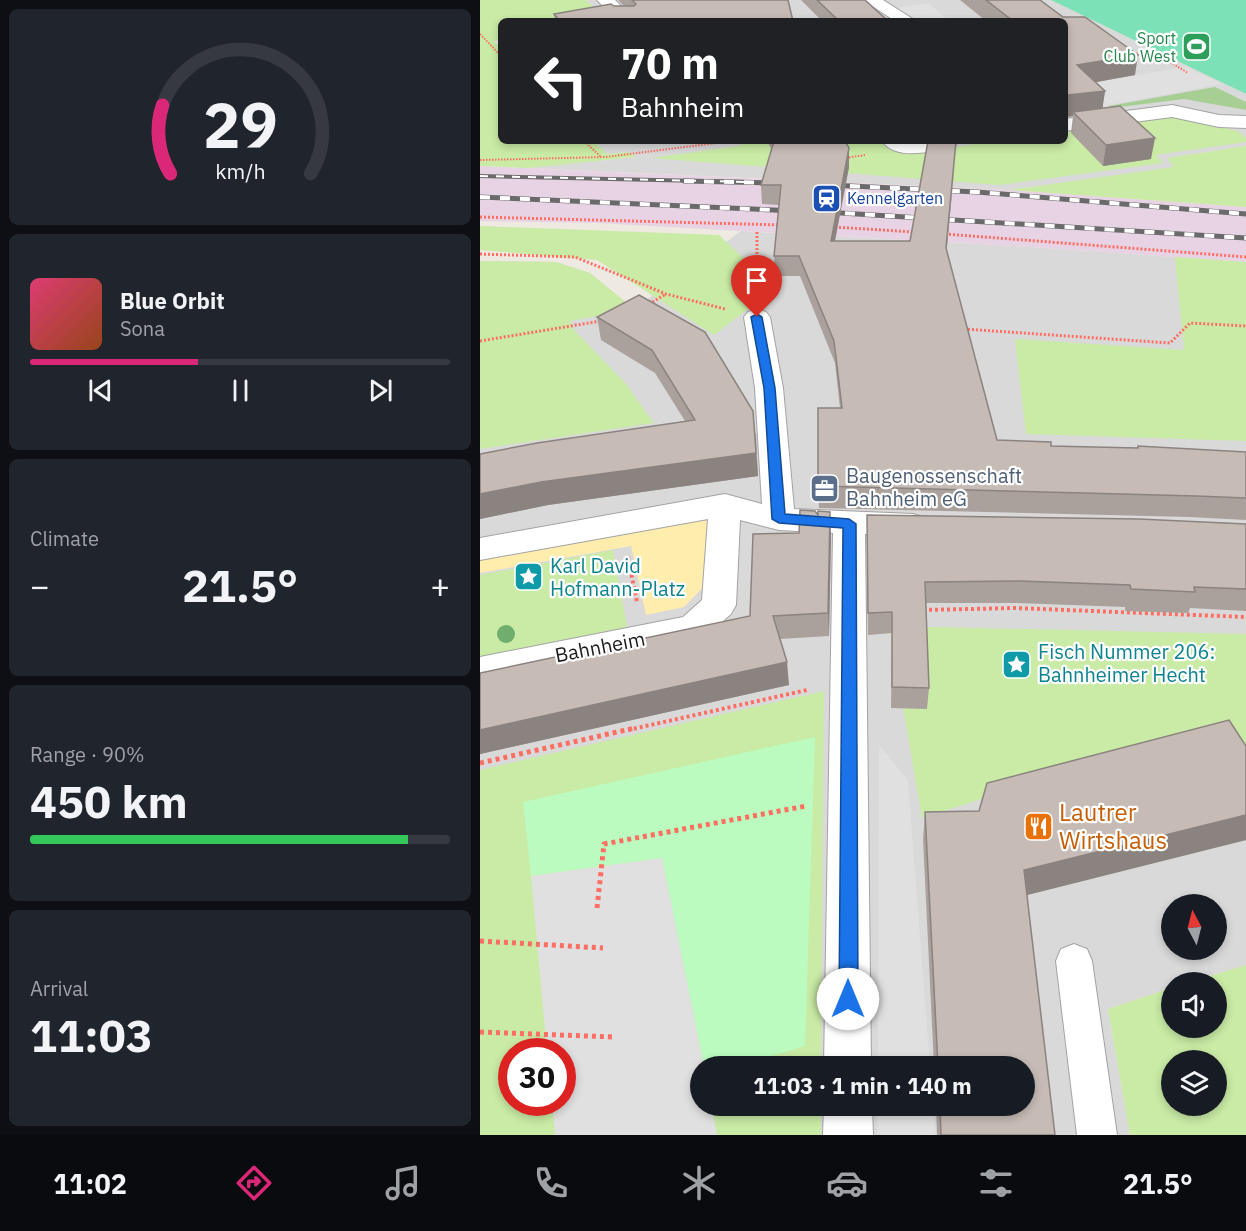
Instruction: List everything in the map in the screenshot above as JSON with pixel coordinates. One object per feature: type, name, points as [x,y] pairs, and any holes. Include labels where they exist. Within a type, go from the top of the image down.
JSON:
[{"type":"street","points":[[605,0],[624,18]]},
{"type":"street","points":[[871,0],[902,18]]},
{"type":"street","points":[[1075,107],[1104,120]]},
{"type":"street","points":[[1068,125],[1172,111],[1219,121],[1246,122]]},
{"type":"street","points":[[757,317],[769,388],[779,519]]},
{"type":"street","points":[[480,549],[725,505],[779,519],[849,524],[940,525]]},
{"type":"street","name":"Bahnheim","points":[[480,671],[693,628],[719,605],[725,505]]},
{"type":"street","points":[[848,1056],[849,524]]},
{"type":"street","points":[[848,1116],[848,1135]]},
{"type":"lane","points":[[1074,961],[1097,1135]]},
{"type":"path","points":[[480,34],[498,53]]},
{"type":"path","points":[[1130,52],[1165,59],[1188,73]]},
{"type":"path","points":[[587,144],[602,158]]},
{"type":"path","points":[[480,160],[542,162],[602,158],[709,144]]},
{"type":"path","points":[[836,160],[898,144]]},
{"type":"path","points":[[480,217],[783,225]]},
{"type":"path","points":[[830,226],[923,233]]},
{"type":"path","points":[[480,254],[575,257],[666,294],[757,317],[757,232]]},
{"type":"path","points":[[935,234],[1246,257]]},
{"type":"path","points":[[648,305],[666,294]]},
{"type":"path","points":[[480,341],[607,320]]},
{"type":"path","points":[[957,328],[1170,343],[1190,323],[1246,326]]},
{"type":"path","points":[[628,554],[643,638]]},
{"type":"path","points":[[920,610],[1014,608],[1246,617]]},
{"type":"path","points":[[480,763],[849,681]]},
{"type":"path","points":[[597,908],[604,844],[849,798]]},
{"type":"path","points":[[480,941],[603,948]]},
{"type":"path","points":[[480,1032],[614,1037]]},
{"type":"shaded area","points":[[586,0],[1051,0],[1246,94],[1246,146],[1167,158],[1175,167],[1009,190],[528,168],[635,157],[629,152],[607,154],[597,144],[1068,144],[1068,18],[605,18]]},
{"type":"shaded area","points":[[929,3],[946,18],[914,18],[896,8]]},
{"type":"shaded area","points":[[1186,67],[1222,84],[1104,106],[1077,85]]},
{"type":"shaded area","points":[[480,166],[1009,190],[1246,207],[1246,262],[1031,247],[597,223],[480,221]]},
{"type":"shaded area","points":[[741,231],[1246,262],[1246,965],[1223,972],[1161,972],[1161,991],[1108,1009],[1130,1135],[480,1135],[480,261],[556,262],[590,273],[634,309]]},
{"type":"shaded area","points":[[879,745],[908,780],[929,1056],[878,1056]]},
{"type":"shaded area","points":[[662,858],[702,1056],[690,1056],[690,1116],[714,1116],[717,1135],[555,1135],[553,1116],[576,1116],[576,1038],[546,1038],[531,876]]},
{"type":"shaded area","points":[[878,1116],[934,1116],[936,1135],[877,1135]]},
{"type":"green space","points":[[480,0],[586,0],[605,18],[498,18],[498,40],[494,41],[498,45],[498,144],[597,144],[607,154],[629,152],[636,157],[528,168],[480,166]]},
{"type":"green space","name":"Sport Club West","points":[[1051,0],[1246,0],[1246,94]]},
{"type":"green space","points":[[1215,87],[1246,102],[1246,110],[1184,99],[1112,108],[1109,106]]},
{"type":"green space","points":[[1173,116],[1238,131],[1246,138],[1246,142],[1156,155],[1163,163],[1000,185],[651,158],[743,144],[883,144],[906,154],[975,144],[1068,144],[1068,131]]},
{"type":"green space","points":[[1246,146],[1246,207],[1009,190],[1174,167],[1167,158]]},
{"type":"green space","points":[[480,226],[719,235],[775,288],[714,335],[597,260],[480,250]]},
{"type":"green space","points":[[1175,257],[1246,262],[1246,441],[1026,434],[1015,339],[1184,350]]},
{"type":"green space","points":[[480,261],[556,262],[590,273],[634,309],[570,321],[575,331],[626,384],[654,423],[480,449]]},
{"type":"green space","points":[[613,550],[627,627],[480,657],[480,575]]},
{"type":"green space","points":[[889,626],[1246,634],[1246,753],[1208,727],[922,818]]},
{"type":"green space","points":[[824,691],[821,1056],[690,1056],[690,1116],[821,1116],[821,1135],[480,1135],[480,770]]},
{"type":"green space","points":[[815,737],[805,1046],[772,1056],[702,1056],[662,858],[531,876],[523,802]]},
{"type":"green space","points":[[1246,965],[1246,1135],[1130,1135],[1108,1009],[1161,991],[1161,1038],[1227,1038],[1227,972],[1223,972]]},
{"type":"sand","points":[[709,520],[705,585],[684,607],[646,615],[631,546],[480,573],[480,555],[623,529]]},
{"type":"building","points":[[632,0],[788,0],[792,18],[557,18],[554,14],[611,4],[634,6],[636,4]]},
{"type":"building","points":[[817,0],[865,0],[885,18],[836,18]]},
{"type":"building","points":[[986,0],[1040,0],[1063,17],[1085,17],[1138,55],[1077,65],[1105,91],[1068,95],[1068,18],[1009,18]]},
{"type":"building","points":[[1120,106],[1155,138],[1106,145],[1073,112]]},
{"type":"building","points":[[773,144],[847,144],[849,148],[831,241],[910,241],[927,144],[956,144],[946,248],[997,440],[1051,442],[1051,446],[1138,448],[1138,446],[1246,452],[1246,498],[818,486],[818,408],[842,408],[834,341],[799,256],[774,256],[781,185],[761,185]]},
{"type":"building","points":[[639,295],[705,332],[753,411],[756,453],[541,482],[480,494],[480,454],[537,443],[695,420],[652,350],[597,317]]},
{"type":"building","points":[[800,510],[815,511],[818,515],[818,511],[830,512],[828,613],[773,616],[787,662],[480,730],[480,673],[750,616],[753,534],[799,533]]},
{"type":"building","points":[[867,515],[1139,519],[1246,524],[1246,589],[1194,587],[1195,592],[1131,589],[1130,585],[1020,581],[925,582],[929,688],[892,687],[892,612],[868,613]]},
{"type":"building","points":[[1229,720],[1246,746],[1246,815],[1024,870],[1055,1135],[941,1135],[940,1116],[1035,1116],[1035,1056],[937,1056],[925,812],[979,811],[987,783]]},
{"type":"railway","points":[[480,176],[748,182]]},
{"type":"railway","points":[[684,181],[779,183]]},
{"type":"railway","points":[[830,185],[977,192],[1246,214]]},
{"type":"railway","points":[[480,197],[795,211]]},
{"type":"railway","points":[[825,212],[1246,238]]},
{"type":"place","name":"Sport Club West","points":[[1197,47]]},
{"type":"place","name":"Kennelgarten","points":[[826,198]]},
{"type":"place","name":"Baugenossenschaft Bahnheim eG","points":[[825,488]]},
{"type":"place","name":"Karl David Hofmann-Platz","points":[[529,577]]},
{"type":"place","name":"Fisch Nummer 206: Bahnheimer Hecht","points":[[1017,664]]},
{"type":"place","name":"Lautrer Wirtshaus","points":[[1038,827]]},
{"type":"route","points":[[757,317],[769,388],[779,519],[849,524],[848,999]]}]
